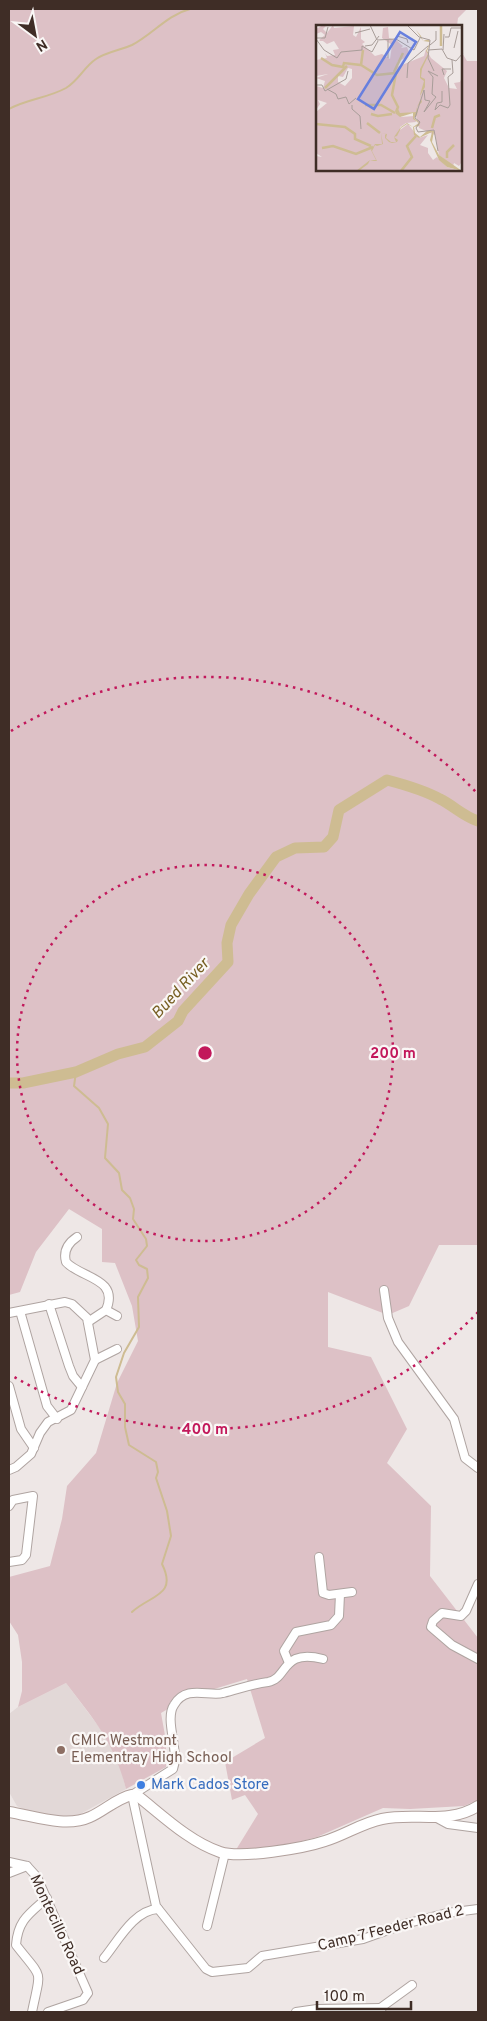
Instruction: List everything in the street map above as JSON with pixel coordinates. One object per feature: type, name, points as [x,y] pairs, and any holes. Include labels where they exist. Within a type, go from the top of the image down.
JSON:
[{"type":"main road","points":[[9,1812],[65,1821],[78,1820],[89,1818],[132,1795],[139,1797],[192,1836],[225,1853],[252,1853],[311,1845],[383,1819],[437,1818],[459,1815],[478,1806]]},
{"type":"street","points":[[77,1237],[70,1242],[66,1250],[66,1262],[76,1271],[97,1278],[102,1282],[108,1294],[106,1310],[88,1322]]},
{"type":"street","points":[[384,1290],[388,1318],[398,1342],[454,1419],[464,1458],[478,1468]]},
{"type":"street","points":[[9,1313],[49,1304],[65,1302],[72,1304],[84,1313],[88,1322],[95,1360],[71,1410],[48,1422],[34,1448],[22,1463],[9,1470]]},
{"type":"street","points":[[49,1304],[73,1376],[82,1387]]},
{"type":"street","points":[[106,1310],[117,1316]]},
{"type":"street","points":[[20,1311],[47,1406],[56,1419]]},
{"type":"street","points":[[95,1360],[117,1349]]},
{"type":"street","points":[[9,1386],[21,1429],[34,1448]]},
{"type":"street","points":[[9,1506],[13,1500],[33,1496],[26,1555],[22,1560],[9,1562]]},
{"type":"street","points":[[319,1557],[322,1592],[328,1595],[352,1592]]},
{"type":"street","points":[[478,1584],[466,1611],[461,1616],[456,1617],[442,1613],[433,1620],[431,1627],[452,1645],[478,1659]]},
{"type":"street","points":[[288,1663],[284,1652],[296,1632],[331,1625],[339,1616],[340,1594]]},
{"type":"street","points":[[104,1958],[140,1916],[150,1910],[158,1909],[132,1795],[173,1769],[175,1758],[172,1711],[177,1701],[201,1691],[222,1694],[254,1683],[270,1682],[288,1663],[297,1658],[310,1656],[323,1659]]},
{"type":"street","points":[[437,1818],[448,1824],[478,1828]]},
{"type":"street","points":[[207,1926],[225,1853]]},
{"type":"street","name":"Montecillo Road","points":[[9,1862],[27,1866],[37,1877],[87,1990],[88,1996],[83,2000],[48,2012]]},
{"type":"street","points":[[9,1874],[27,1866]]},
{"type":"street","points":[[32,2012],[39,1982],[38,1972],[12,1947],[21,1922],[47,1898]]},
{"type":"street","name":"Camp 7 Feeder Road 2","points":[[158,1909],[206,1969],[220,1973],[248,1968],[262,1956],[363,1939],[405,1924],[447,1913],[478,1909]]},
{"type":"street","points":[[296,2012],[317,2009],[378,2010],[412,1985]]},
{"type":"shaded area","points":[[9,9],[467,9],[458,18],[457,25],[316,25],[316,171],[462,171],[462,53],[467,61],[478,61],[478,1245],[439,1245],[409,1306],[388,1315],[328,1292],[328,1347],[371,1357],[407,1429],[387,1463],[431,1506],[430,1576],[478,1638],[478,1800],[464,1806],[410,1809],[383,1808],[317,1837],[291,1844],[234,1853],[258,1814],[245,1795],[232,1800],[225,1762],[265,1738],[247,1679],[188,1697],[161,1713],[166,1741],[166,1767],[126,1789],[116,1758],[109,1745],[95,1721],[66,1683],[18,1707],[22,1691],[22,1662],[18,1635],[9,1621],[9,1577],[50,1566],[62,1519],[67,1486],[96,1453],[117,1383],[138,1341],[132,1306],[115,1263],[102,1262],[102,1229],[69,1209],[36,1252],[20,1292],[9,1295]]},
{"type":"shaded area","name":"CMIC Westmont Elementray High School","points":[[66,1683],[108,1739],[119,1762],[126,1789],[73,1818],[31,1813],[17,1806],[9,1792],[9,1714],[18,1707]]},
{"type":"waterway","points":[[9,109],[66,88],[96,59],[140,41],[167,20],[190,9]]},
{"type":"waterway","name":"Bued River","points":[[9,1083],[23,1083],[76,1072],[118,1054],[145,1047],[178,1021],[183,1011],[228,962],[227,943],[231,925],[249,894],[276,857],[295,848],[324,847],[333,837],[339,810],[387,780],[428,793],[478,821]]},
{"type":"waterway","points":[[76,1072],[74,1086],[99,1108],[108,1124],[105,1158],[119,1173],[122,1190],[130,1198],[134,1209],[133,1219],[146,1239],[147,1246],[136,1260],[139,1265],[147,1269],[148,1278],[138,1297],[139,1327],[124,1353],[116,1377],[118,1392],[125,1404],[125,1427],[129,1445],[156,1462],[158,1472],[156,1478],[167,1511],[171,1536],[162,1564],[167,1583],[164,1589],[160,1594],[132,1612]]},
{"type":"place","name":"CMIC Westmont Elementray High School","points":[[61,1750]]},
{"type":"place","name":"Mark Cados Store","points":[[141,1785]]}]
